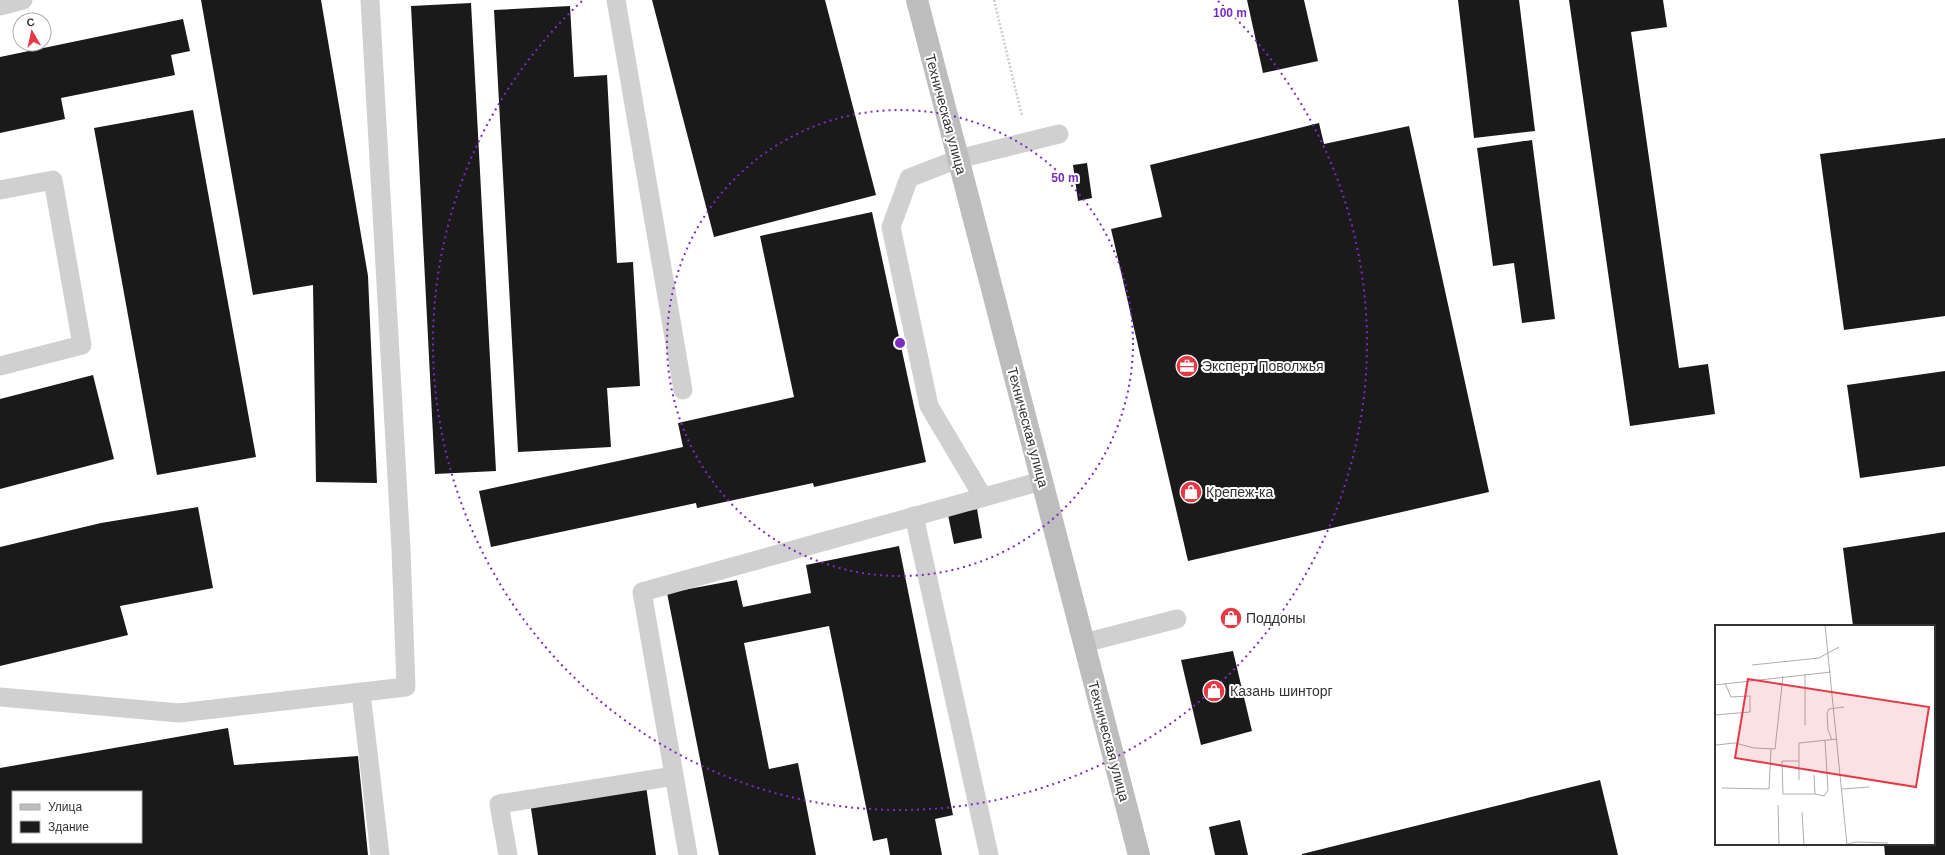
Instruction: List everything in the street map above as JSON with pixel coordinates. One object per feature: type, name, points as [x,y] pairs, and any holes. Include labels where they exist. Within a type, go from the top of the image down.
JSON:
[{"type":"main road","name":"Техническая улица","points":[[917,0],[1138,855]]},
{"type":"lane","points":[[0,6],[23,0]]},
{"type":"lane","points":[[0,696],[179,713],[406,687],[401,549],[370,0]]},
{"type":"lane","points":[[616,0],[683,390]]},
{"type":"lane","points":[[983,497],[929,406],[891,228],[909,178],[958,160],[1059,134]]},
{"type":"lane","points":[[0,190],[53,180],[82,345],[0,366]]},
{"type":"lane","points":[[688,855],[642,592],[1042,481]]},
{"type":"lane","points":[[914,516],[989,855]]},
{"type":"lane","points":[[1084,643],[1176,619]]},
{"type":"lane","points":[[362,693],[380,855]]},
{"type":"lane","points":[[508,855],[499,804],[674,776]]},
{"type":"path","points":[[994,0],[1028,142]]},
{"type":"building","points":[[201,0],[321,0],[368,276],[377,483],[316,482],[313,285],[253,295]]},
{"type":"building","points":[[652,0],[825,0],[876,195],[714,237]]},
{"type":"building","points":[[1247,0],[1304,0],[1318,61],[1263,73]]},
{"type":"building","points":[[1458,0],[1519,0],[1535,131],[1474,138]]},
{"type":"building","points":[[1569,0],[1663,0],[1667,27],[1631,32],[1679,368],[1708,364],[1715,414],[1630,426]]},
{"type":"building","points":[[471,3],[496,471],[435,474],[411,6]]},
{"type":"building","points":[[570,6],[574,77],[607,75],[617,263],[633,262],[640,386],[607,388],[611,447],[518,452],[494,10]]},
{"type":"building","points":[[183,19],[190,51],[171,55],[175,75],[61,98],[65,119],[0,133],[0,57],[24,52],[52,52],[52,46]]},
{"type":"building","points":[[193,110],[256,457],[157,475],[94,128]]},
{"type":"building","points":[[1319,123],[1324,144],[1409,126],[1489,492],[1188,561],[1111,229],[1162,217],[1150,165]]},
{"type":"building","points":[[1945,138],[1945,316],[1844,330],[1820,154]]},
{"type":"building","points":[[1532,140],[1555,319],[1522,323],[1514,263],[1493,266],[1477,148]]},
{"type":"building","points":[[1087,163],[1092,198],[1078,201],[1073,165]]},
{"type":"building","points":[[872,212],[926,462],[814,487],[813,483],[697,508],[696,503],[491,547],[479,491],[683,447],[678,423],[794,397],[760,236]]},
{"type":"building","points":[[1945,371],[1945,466],[1860,478],[1847,385]]},
{"type":"building","points":[[93,375],[114,459],[0,489],[0,399]]},
{"type":"building","points":[[198,507],[213,588],[120,606],[128,635],[0,666],[0,547],[101,523]]},
{"type":"building","points":[[977,509],[982,538],[954,544],[948,515]]},
{"type":"building","points":[[1945,532],[1945,855],[1885,855],[1884,845],[1935,845],[1935,625],[1853,625],[1843,548]]},
{"type":"building","points":[[899,546],[953,815],[935,819],[942,855],[890,855],[887,838],[873,841],[829,626],[744,643],[769,769],[798,763],[816,855],[719,855],[667,593],[737,580],[743,607],[811,593],[806,565]]},
{"type":"building","points":[[1233,651],[1252,731],[1201,745],[1181,660]]},
{"type":"building","points":[[228,728],[234,765],[358,756],[368,855],[0,855],[0,768]]},
{"type":"building","points":[[1600,780],[1618,855],[1302,855],[1302,854]]},
{"type":"building","points":[[646,786],[656,855],[538,855],[530,802]]},
{"type":"building","points":[[1240,820],[1248,855],[1215,855],[1209,827]]},
{"type":"place","name":"Эксперт Поволжья","points":[[1187,366]]},
{"type":"place","name":"Крепеж-ка","points":[[1191,492]]},
{"type":"place","name":"Поддоны","points":[[1231,618]]},
{"type":"place","name":"Казань шинторг","points":[[1214,691]]}]
